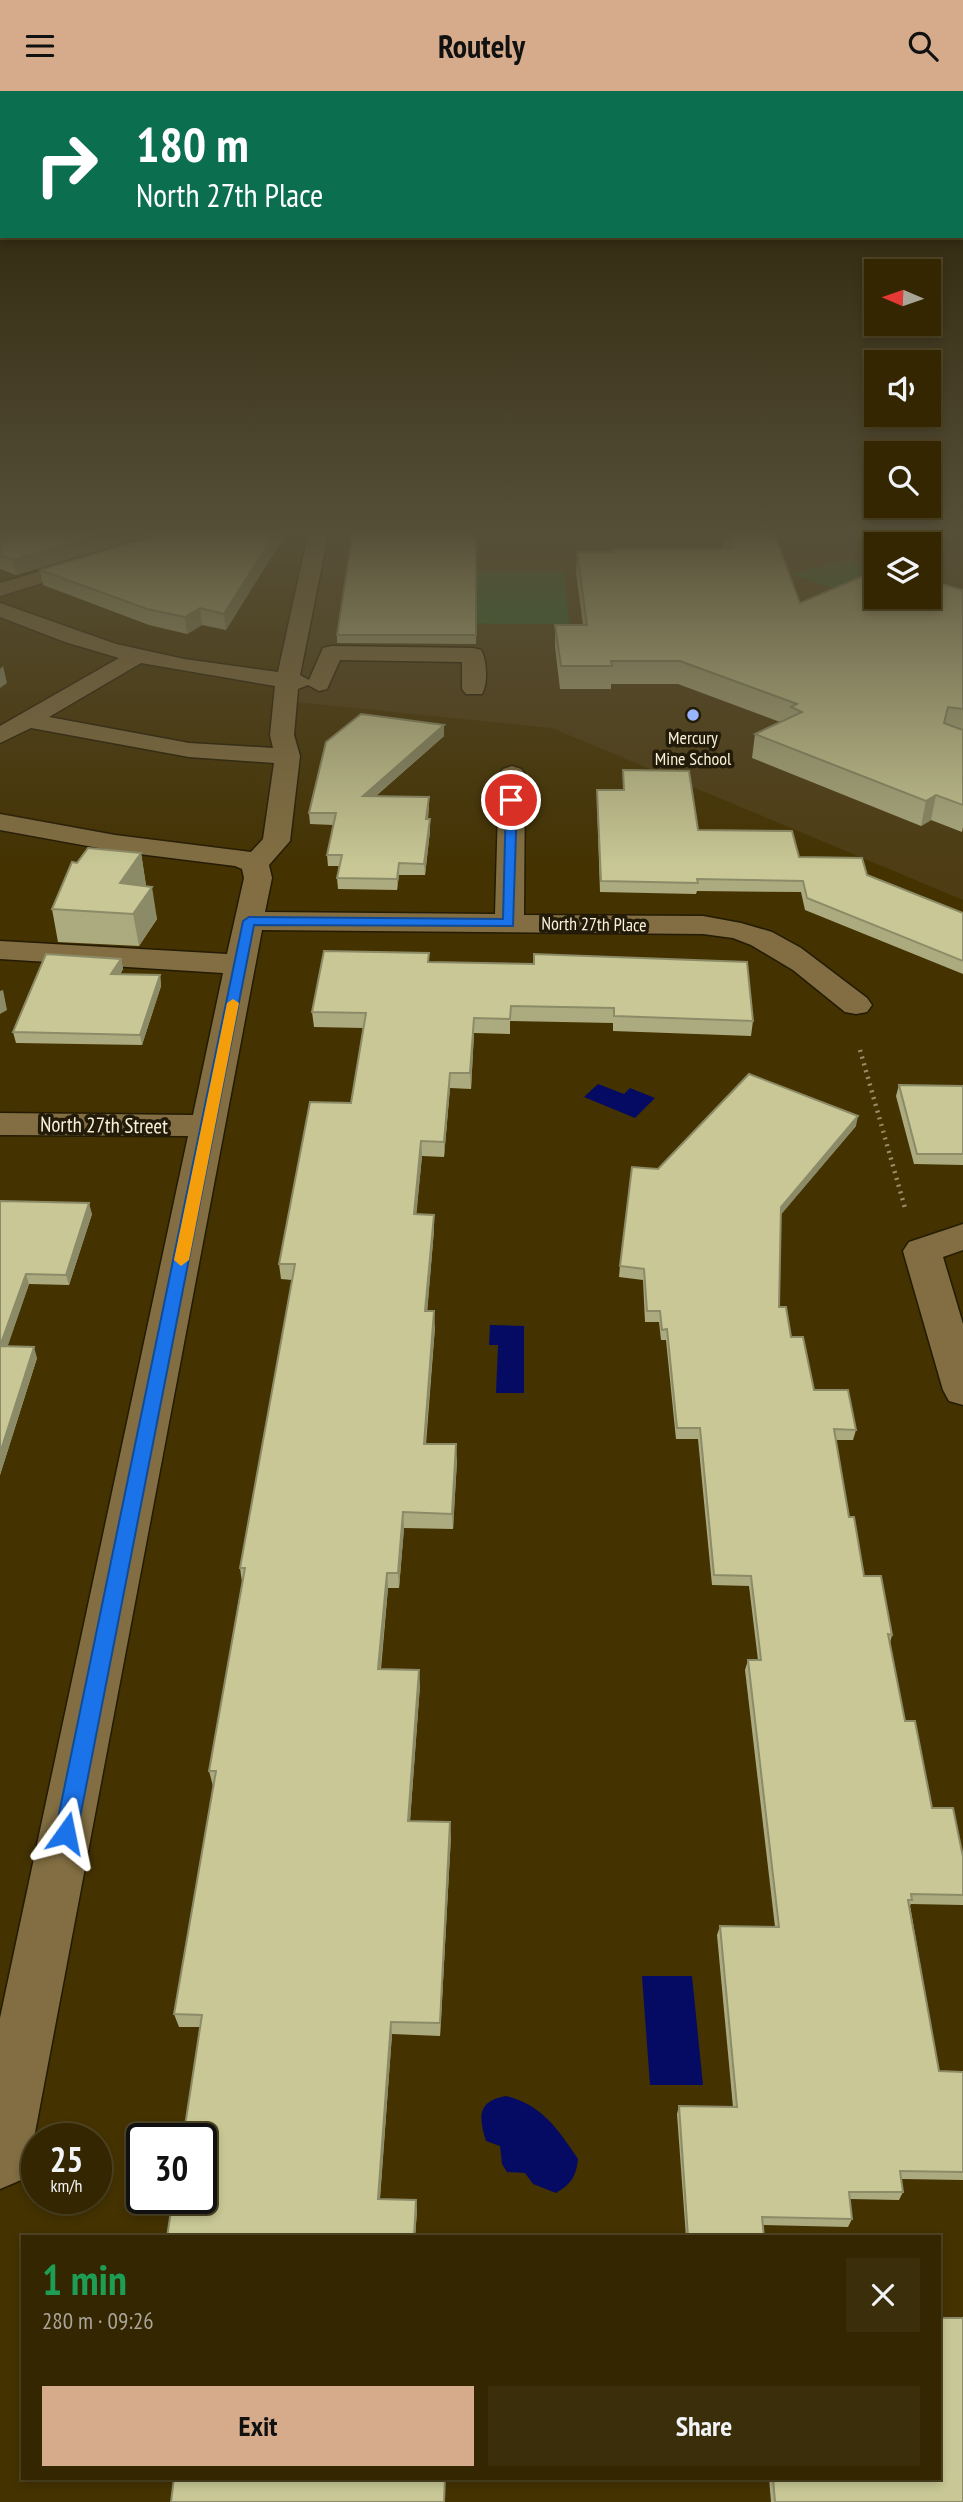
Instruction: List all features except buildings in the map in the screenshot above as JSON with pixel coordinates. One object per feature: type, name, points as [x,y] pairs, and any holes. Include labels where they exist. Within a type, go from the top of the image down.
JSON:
[{"type":"street","points":[[89,643],[136,657],[225,673],[301,682]]},
{"type":"street","points":[[255,864],[276,841],[288,756],[281,726],[301,682],[306,643]]},
{"type":"street","points":[[301,682],[331,653],[473,655],[474,689]]},
{"type":"street","points":[[0,736],[136,657]]},
{"type":"street","points":[[27,720],[181,749],[243,756],[288,756]]},
{"type":"street","points":[[509,923],[512,774]]},
{"type":"street","points":[[0,822],[116,843],[224,855],[255,864]]},
{"type":"street","points":[[0,2159],[258,878],[255,864]]},
{"type":"street","name":"North 27th Place","points":[[0,950],[210,964],[245,942],[509,923],[703,925],[745,932],[775,945],[807,966],[856,1005]]},
{"type":"street","name":"North 27th Street","points":[[0,1124],[209,1126]]},
{"type":"street","points":[[963,1237],[922,1251],[963,1390]]},
{"type":"path","points":[[860,1050],[905,1207]]},
{"type":"shaded area","points":[[308,643],[963,643],[963,900],[552,728],[296,702]]},
{"type":"shaded area","points":[[598,1084],[624,1094],[630,1088],[655,1098],[635,1118],[584,1097]]},
{"type":"shaded area","points":[[490,1325],[524,1326],[524,1393],[496,1393],[498,1345],[489,1345]]},
{"type":"shaded area","points":[[642,1976],[692,1976],[703,2085],[650,2085]]},
{"type":"shaded area","points":[[506,2096],[539,2112],[556,2128],[578,2159],[572,2179],[556,2193],[533,2184],[525,2173],[507,2172],[502,2164],[500,2146],[486,2141],[481,2117],[485,2106]]},
{"type":"slow traffic","points":[[181,1260],[233,1003]]},
{"type":"place","name":"Mercury Mine School","points":[[693,715]]},
{"type":"route","points":[[66,1833],[249,921],[509,923],[511,800]]}]
